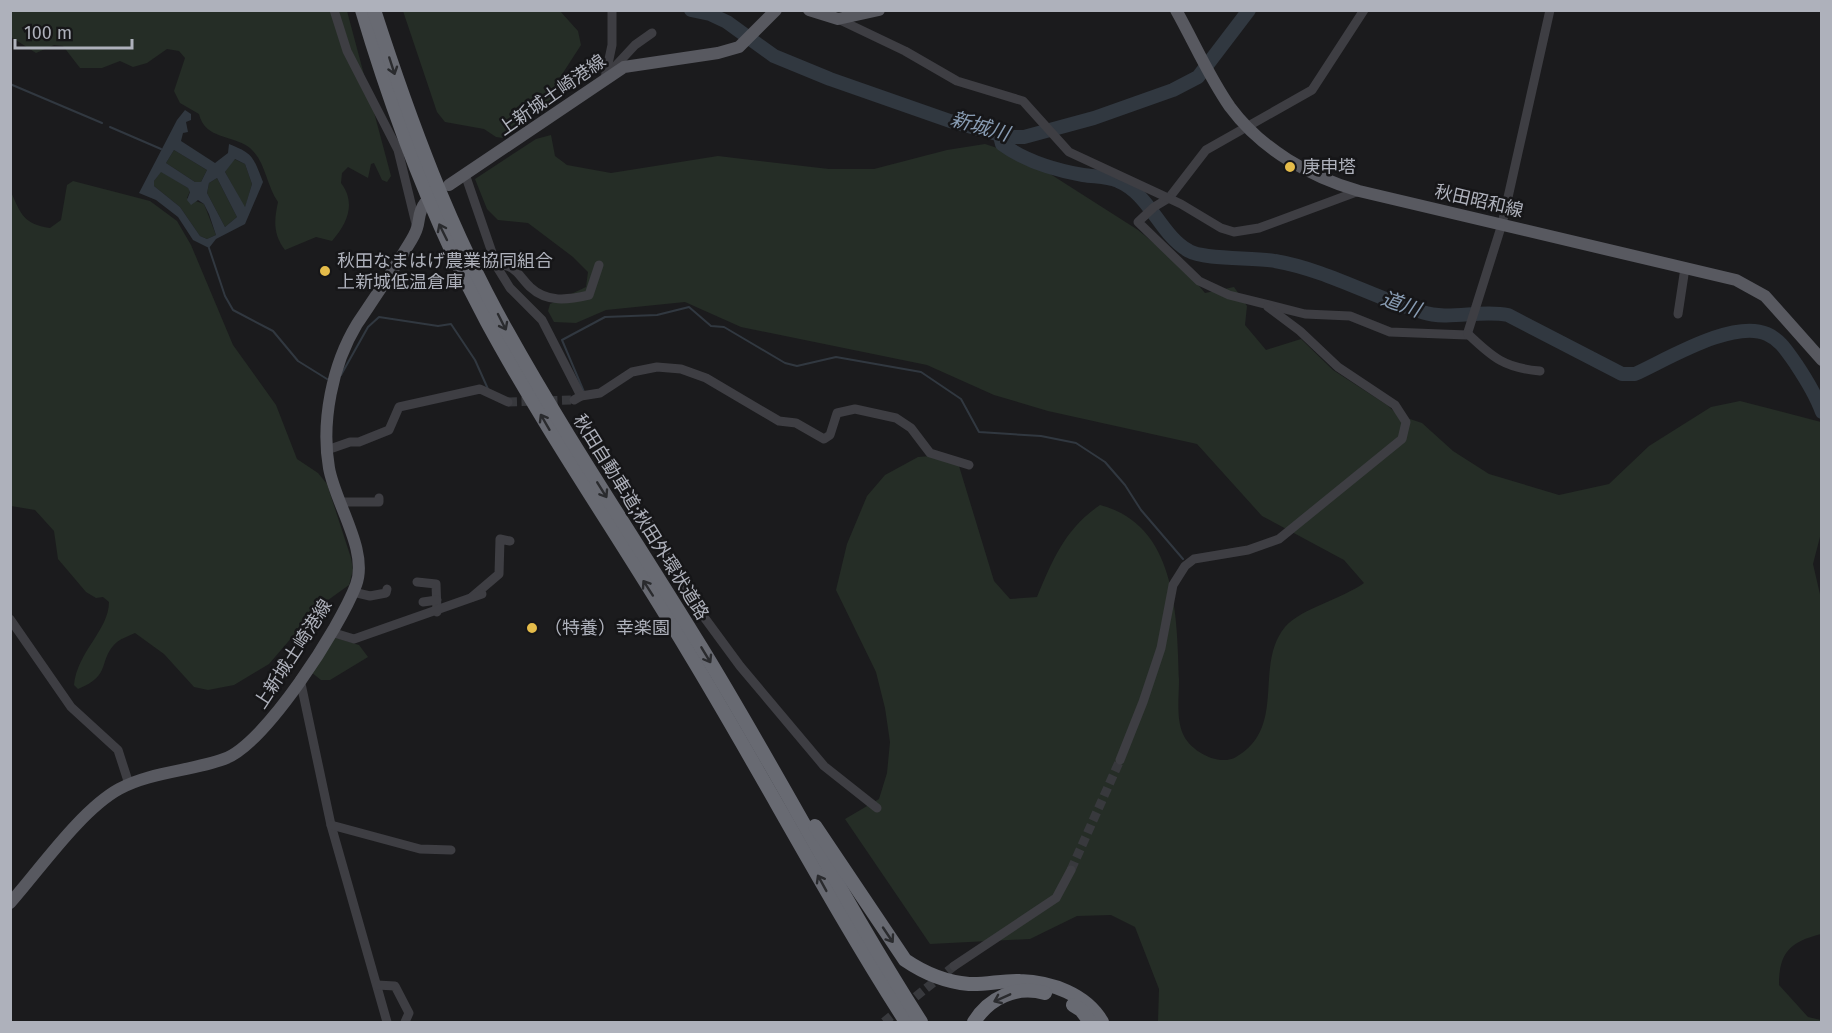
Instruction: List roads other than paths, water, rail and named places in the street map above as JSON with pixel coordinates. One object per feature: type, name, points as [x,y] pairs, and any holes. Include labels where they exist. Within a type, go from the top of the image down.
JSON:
[{"type":"highway","name":"秋田自動車道;秋田外環状道路","points":[[362,10],[399,126],[436,217],[487,321],[555,438],[688,650],[836,908],[906,1023]]},
{"type":"highway","name":"秋田自動車道;秋田外環状道路","points":[[374,10],[418,139],[446,207],[506,329],[564,429],[740,712],[921,1023]]},
{"type":"highway","points":[[740,712],[904,960],[925,974],[968,984],[1018,981],[1042,983],[1071,993],[1097,1013],[1102,1023]]},
{"type":"highway","points":[[836,908],[896,1023]]},
{"type":"highway","points":[[974,1023],[983,1009],[1000,996],[1036,991],[1060,997],[1081,1010],[1090,1023]]},
{"type":"main road","name":"上新城土崎港線","points":[[449,185],[466,177],[605,78],[624,67],[718,53],[739,47],[762,21],[776,10]]},
{"type":"main road","points":[[809,10],[838,20],[879,10]]},
{"type":"main road","name":"秋田昭和線","points":[[1176,10],[1211,75],[1232,108],[1265,143],[1288,160],[1332,183],[1359,191],[1736,280],[1757,290],[1821,360]]},
{"type":"main road","name":"上新城土崎港線","points":[[10,903],[96,806],[129,784],[226,758],[260,735],[331,632],[357,583],[359,561],[332,482],[327,450],[330,401],[340,362],[356,326],[417,228],[420,209],[425,203]]},
{"type":"street","points":[[334,10],[347,51],[398,150],[417,228]]},
{"type":"street","points":[[605,78],[612,45],[612,10]]},
{"type":"street","points":[[1364,10],[1312,90],[1206,150],[1169,198],[1154,207],[1138,222],[1199,281],[1229,295],[1305,314],[1350,316],[1390,332],[1468,334],[1482,347],[1514,369],[1540,371]]},
{"type":"street","points":[[1468,334],[1502,224],[1550,10]]},
{"type":"street","points":[[838,20],[905,51],[957,81],[1023,101],[1069,152],[1169,198],[1221,228],[1234,232],[1258,228],[1359,191]]},
{"type":"street","points":[[605,78],[635,45],[651,33]]},
{"type":"street","points":[[466,177],[496,264],[510,288],[542,320],[578,398],[600,393],[632,372],[657,367],[681,369],[706,378],[779,421],[796,423],[824,439],[830,435],[837,413],[855,409],[896,418],[911,428],[930,453],[969,465]]},
{"type":"street","points":[[496,264],[506,264],[525,277],[529,286],[548,298],[569,300],[589,295],[600,265]]},
{"type":"street","points":[[1678,314],[1685,268]]},
{"type":"street","points":[[1120,760],[1152,676],[1173,585],[1185,566],[1194,559],[1248,550],[1279,539],[1402,439],[1406,422],[1395,405],[1338,368],[1300,331],[1263,304]]},
{"type":"street","points":[[327,450],[359,442],[389,430],[399,407],[408,404],[480,389],[508,402]]},
{"type":"street","points":[[339,502],[379,502],[379,498]]},
{"type":"street","points":[[650,524],[690,598],[740,666],[824,766],[877,808]]},
{"type":"street","points":[[471,599],[477,590],[499,574],[500,539],[510,542]]},
{"type":"street","points":[[417,582],[436,584],[437,612]]},
{"type":"street","points":[[353,592],[370,596],[386,593],[387,589]]},
{"type":"street","points":[[331,632],[354,639],[437,612],[482,594]]},
{"type":"street","points":[[423,602],[437,600]]},
{"type":"street","points":[[10,619],[71,707],[118,750],[129,784]]},
{"type":"street","points":[[300,679],[331,825],[387,1023]]},
{"type":"street","points":[[331,825],[420,849],[451,850]]},
{"type":"street","points":[[954,966],[1056,898],[1071,870]]},
{"type":"street","points":[[377,985],[395,986],[409,1012],[405,1023]]},
{"type":"waterway","name":"新城川","points":[[691,10],[710,14],[727,22],[774,56],[830,79],[950,121],[1008,137],[1024,137],[1094,118],[1173,90],[1198,77],[1249,10]]},
{"type":"waterway","points":[[10,84],[102,123]]},
{"type":"waterway","points":[[110,127],[161,149]]},
{"type":"waterway","name":"道川","points":[[1000,136],[1002,144],[1030,160],[1072,173],[1114,179],[1129,187],[1139,195],[1170,235],[1179,244],[1196,254],[1275,261],[1294,265],[1403,306],[1432,314],[1508,315],[1622,374],[1635,374],[1719,336],[1753,331],[1767,334],[1780,343],[1800,370],[1822,412]]},
{"type":"waterway","points":[[209,248],[225,296],[233,310],[273,331],[298,361],[327,379]]},
{"type":"waterway","points":[[584,392],[562,340],[605,317],[657,315],[689,307],[711,326],[724,327],[785,363],[797,366],[836,357],[921,372],[961,399],[979,432],[1041,436],[1076,443],[1105,462],[1125,485],[1141,510],[1183,559]]},
{"type":"waterway","points":[[341,375],[368,327],[379,317],[438,326],[451,324],[475,360],[488,389]]},
{"type":"tunnel","points":[[508,402],[574,400]]},
{"type":"tunnel","points":[[1071,870],[1120,760]]},
{"type":"tunnel","points":[[884,1022],[954,966]]},
{"type":"place","name":"庚申塔","points":[[1290,167]]},
{"type":"place","name":"秋田なまはげ農業協同組合 上新城低温倉庫","points":[[325,271]]},
{"type":"place","name":"（特養）幸楽園","points":[[532,628]]}]
